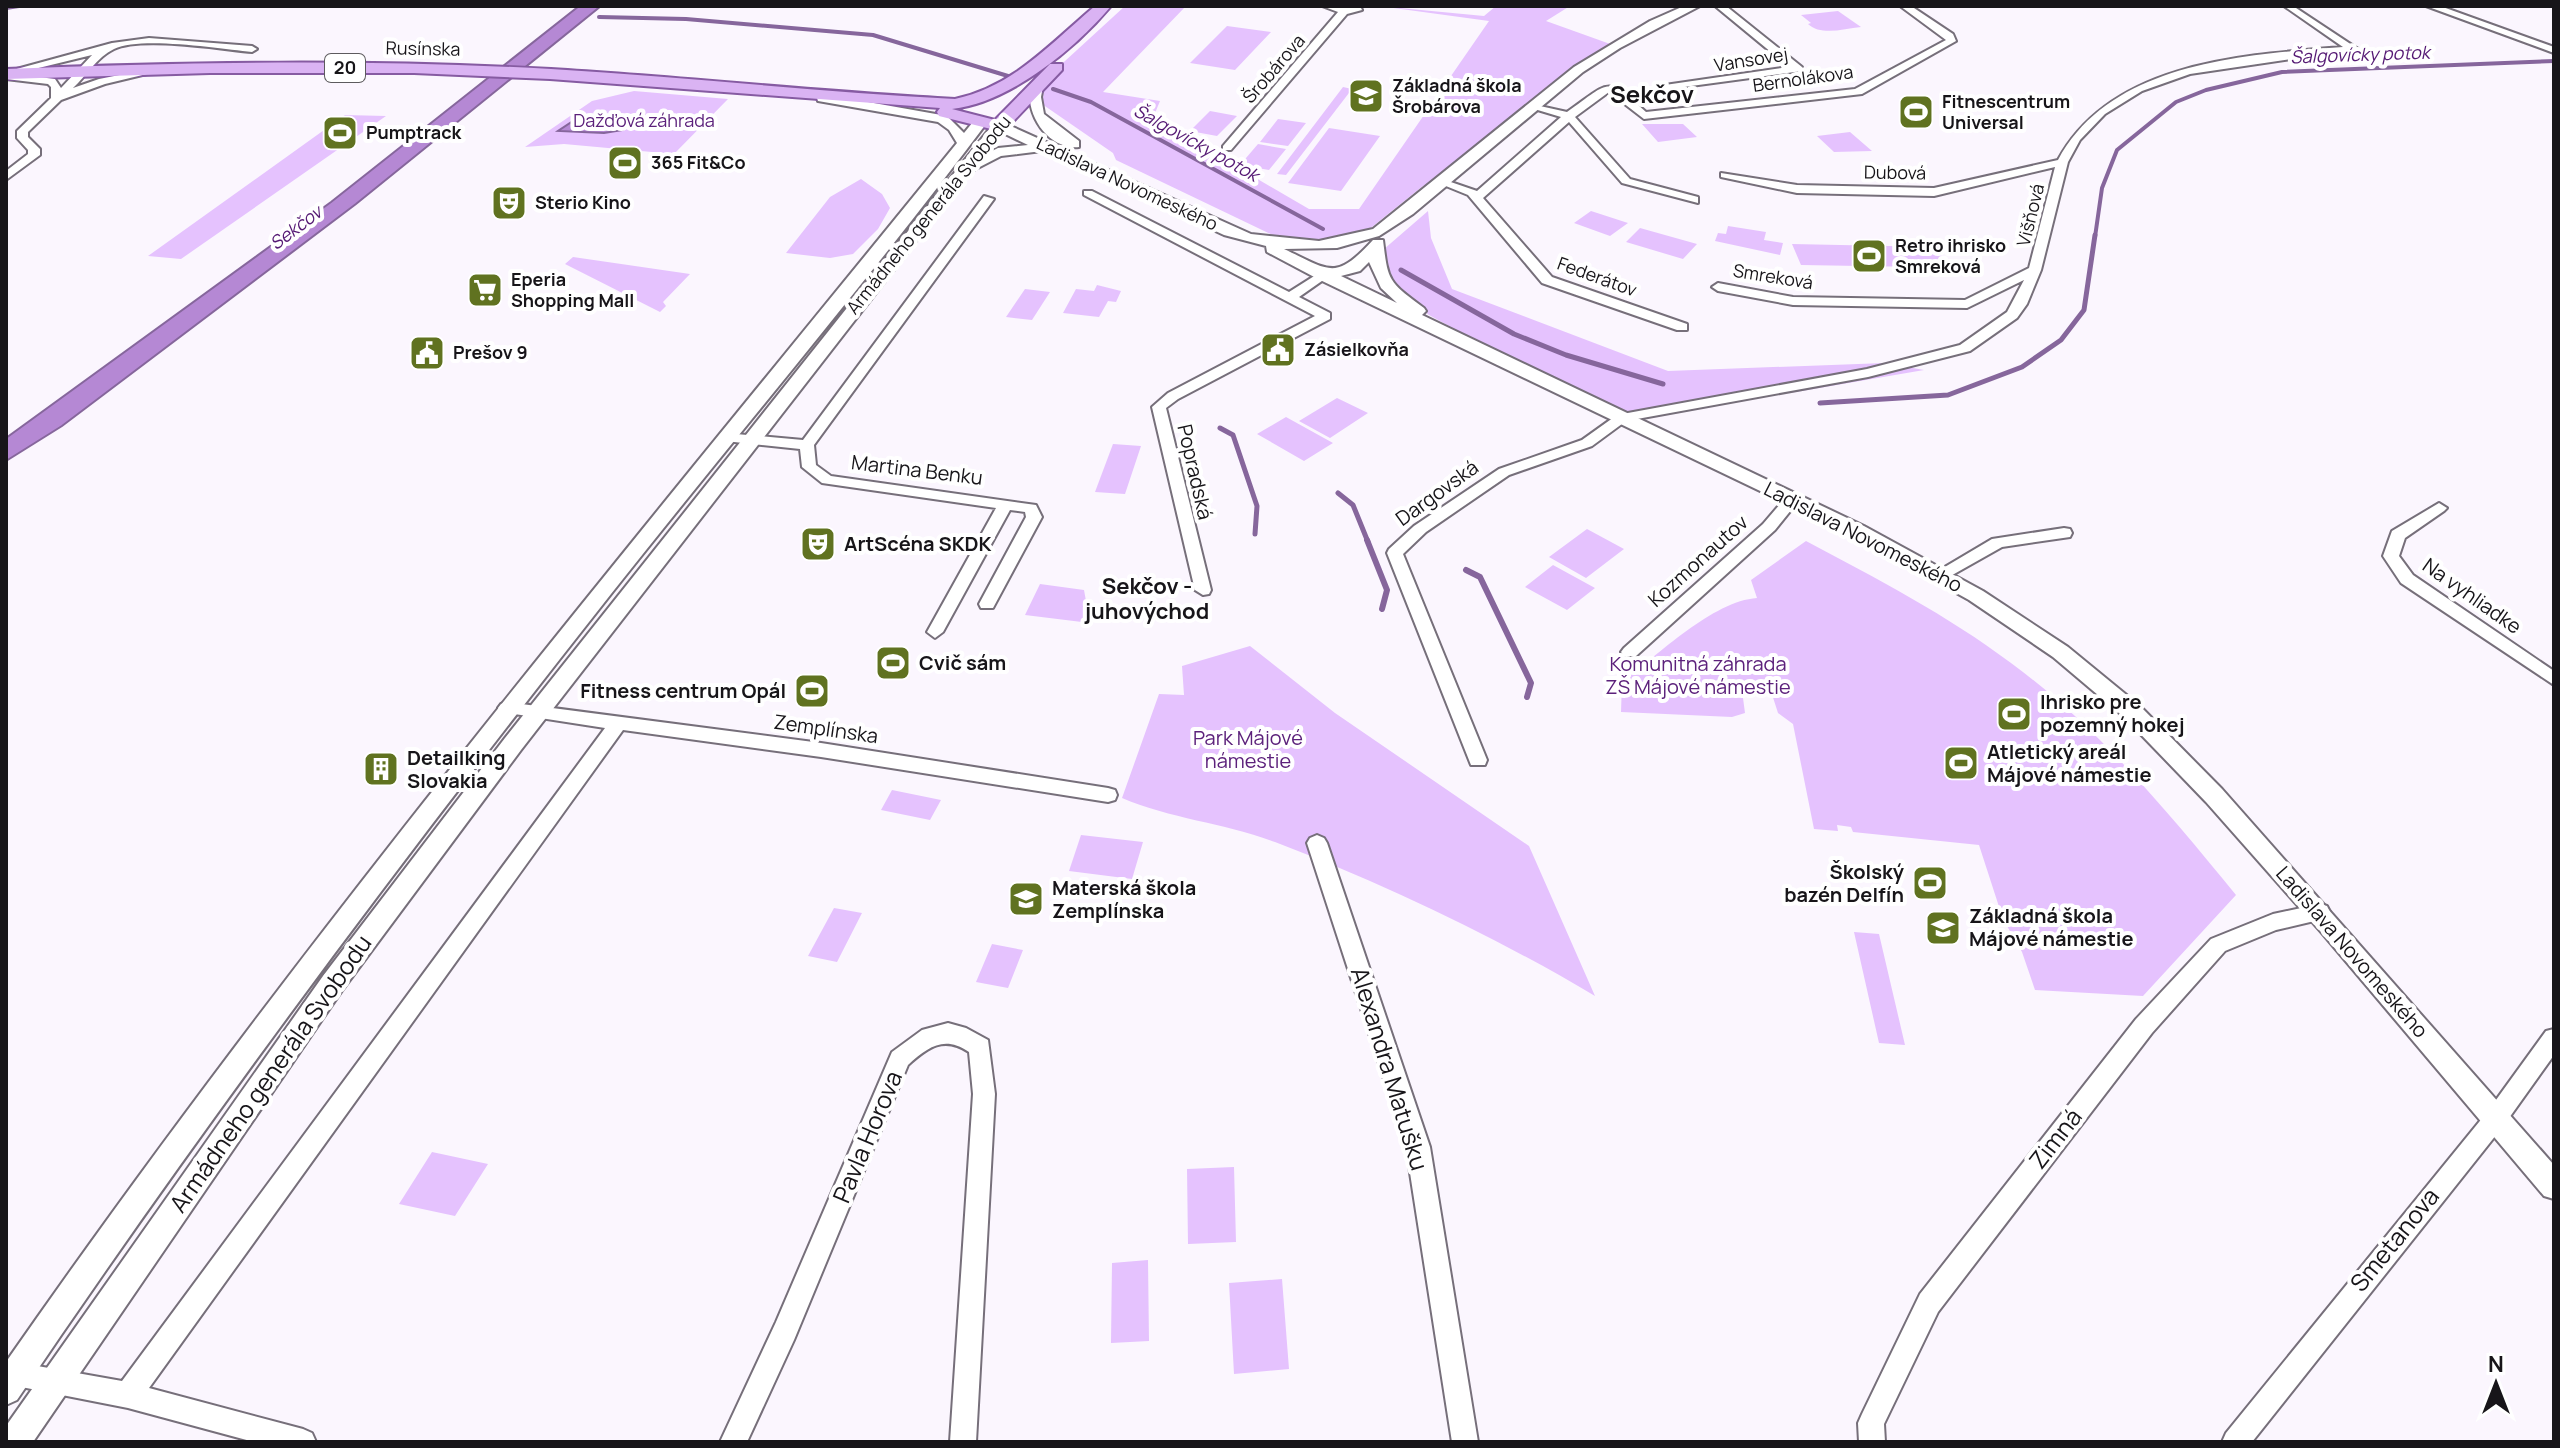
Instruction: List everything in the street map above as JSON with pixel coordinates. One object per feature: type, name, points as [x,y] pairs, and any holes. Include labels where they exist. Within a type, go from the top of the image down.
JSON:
[{"type":"main road","name":"Armádneho generála Svobodu","points":[[994,120],[1104,6]]},
{"type":"main road","name":"Armádneho generála Svobodu","points":[[935,103],[955,104],[988,97],[1033,79],[1123,6]]},
{"type":"main road","name":"Rusínska","points":[[6,74],[168,69],[463,70],[935,103]]},
{"type":"main road","name":"Rusínska","points":[[758,89],[994,120]]},
{"type":"main road","points":[[935,103],[994,120]]},
{"type":"street","points":[[1327,6],[1345,8]]},
{"type":"street","points":[[1088,193],[1290,297],[1323,276],[1328,263],[1376,236],[1607,51],[1661,19],[1694,6]]},
{"type":"street","name":"Vansovej","points":[[1658,89],[1798,69],[1720,6]]},
{"type":"street","name":"Bernolákova","points":[[1569,116],[1607,89],[1614,89],[1644,116],[1858,92],[1947,46],[1951,41],[1950,36],[1905,6]]},
{"type":"street","points":[[2431,6],[2554,50]]},
{"type":"street","name":"Višňová","points":[[1622,418],[1936,358],[1965,348],[2012,315],[2020,304],[2035,270],[2062,162],[2075,138],[2101,112],[2138,89],[2188,71],[2289,54],[2353,49],[2288,7]]},
{"type":"street","name":"Šrobárova","points":[[1227,148],[1345,8]]},
{"type":"street","points":[[6,74],[149,41],[252,49]]},
{"type":"street","points":[[6,177],[34,155],[34,149],[23,138],[22,131],[105,49]]},
{"type":"street","points":[[56,98],[103,81],[168,69]]},
{"type":"street","points":[[6,74],[51,81],[56,86],[56,98]]},
{"type":"street","points":[[1033,79],[1032,99],[1040,120],[1106,163]]},
{"type":"street","points":[[823,98],[942,119],[954,127],[963,142]]},
{"type":"street","points":[[1535,106],[1569,116],[1626,181],[1694,200]]},
{"type":"street","points":[[1476,198],[1569,116]]},
{"type":"street","name":"Armádneho generála Svobodu","points":[[11,1382],[270,1013],[507,708],[963,142],[994,120]]},
{"type":"street","name":"Armádneho generála Svobodu","points":[[14,1442],[332,984],[537,712],[959,174],[994,120]]},
{"type":"street","name":"Ladislava Novomeského","points":[[994,120],[1185,212],[1256,241],[1323,276],[1792,499],[1941,574],[2036,635],[2089,674],[2169,747],[2320,912],[2554,1186]]},
{"type":"street","name":"Ladislava Novomeského","points":[[994,120],[1106,163],[1239,228],[1256,241]]},
{"type":"street","points":[[959,174],[987,157],[1010,148],[1055,149]]},
{"type":"street","name":"Dubová","points":[[1725,175],[1797,189],[1934,192],[2062,162]]},
{"type":"street","name":"Federátov","points":[[1442,182],[1472,193],[1547,280],[1682,327]]},
{"type":"street","name":"Armádneho generála Svobodu","points":[[807,445],[988,199]]},
{"type":"street","points":[[1256,241],[1316,247],[1376,236]]},
{"type":"street","points":[[1376,236],[1374,261],[1382,280],[1399,298],[1470,344]]},
{"type":"street","name":"Smreková","points":[[1967,304],[2035,270]]},
{"type":"street","name":"Smreková","points":[[1718,287],[1793,301],[1967,304],[2004,319]]},
{"type":"street","name":"Popradská","points":[[1203,590],[1159,407],[1173,396],[1325,316],[1290,297]]},
{"type":"street","name":"Dargovská","points":[[1478,760],[1395,553],[1420,529],[1504,472],[1587,443],[1622,418]]},
{"type":"street","points":[[725,437],[807,445]]},
{"type":"street","name":"Martina Benku","points":[[807,445],[809,467],[827,480],[1031,508],[1034,517],[987,604]]},
{"type":"street","name":"Kozmonautov","points":[[1630,652],[1769,527],[1792,499]]},
{"type":"street","name":"Martina Benku","points":[[935,632],[1006,503]]},
{"type":"street","name":"Na vyhliadke","points":[[2439,508],[2398,535],[2391,556],[2407,579],[2554,679]]},
{"type":"street","points":[[1941,574],[1998,543],[2064,533]]},
{"type":"street","points":[[507,708],[537,712]]},
{"type":"street","name":"Zemplínska","points":[[537,712],[1108,795]]},
{"type":"street","points":[[128,1395],[618,723]]},
{"type":"street","name":"Alexandra Matušku","points":[[1317,843],[1418,1147],[1465,1442]]},
{"type":"street","name":"Zimná","points":[[1872,1442],[1871,1423],[1929,1303],[2144,1026],[2218,945],[2273,922],[2320,912]]},
{"type":"street","name":"Pavla Horova","points":[[733,1442],[797,1303],[900,1059],[923,1039],[951,1031],[966,1036],[980,1047],[984,1094],[963,1442]]},
{"type":"street","name":"Smetanova","points":[[2235,1442],[2496,1118],[2554,1038]]},
{"type":"street","points":[[11,1382],[53,1382],[128,1395],[303,1442]]},
{"type":"green space","points":[[1125,6],[1186,6],[1103,92],[1160,101],[1153,118],[1309,209],[1359,209],[1489,21],[1379,6],[1484,16],[1496,6],[1570,6],[1546,21],[1613,45],[1445,181],[1423,186],[1367,231],[1330,243],[1281,239],[1116,160],[1113,153],[1039,102],[1041,83]]},
{"type":"green space","points":[[1838,11],[1861,27],[1819,30],[1808,24],[1811,23],[1801,15]]},
{"type":"green space","points":[[1227,26],[1271,32],[1235,70],[1190,63]]},
{"type":"green space","points":[[1343,87],[1352,89],[1286,175],[1277,174]]},
{"type":"green space","name":"Dažďová záhrada","points":[[634,91],[728,99],[674,154],[564,144],[525,147],[592,101]]},
{"type":"green space","points":[[1210,111],[1237,116],[1217,136],[1190,131]]},
{"type":"green space","points":[[345,115],[386,116],[181,259],[148,256]]},
{"type":"green space","points":[[1278,119],[1306,123],[1288,146],[1260,142]]},
{"type":"green space","points":[[1642,124],[1683,124],[1697,137],[1658,142]]},
{"type":"green space","points":[[1329,128],[1380,136],[1341,191],[1288,183]]},
{"type":"green space","points":[[1850,132],[1872,151],[1834,152],[1817,136]]},
{"type":"green space","points":[[1258,144],[1286,149],[1269,170],[1240,165]]},
{"type":"green space","points":[[861,179],[882,194],[890,208],[878,229],[853,254],[830,258],[786,253],[830,197]]},
{"type":"green space","points":[[1428,211],[1431,238],[1452,289],[1668,371],[1885,363],[1924,370],[1796,392],[1687,404],[1623,422],[1429,315],[1390,285],[1376,256]]},
{"type":"green space","points":[[1591,211],[1628,223],[1610,236],[1574,223]]},
{"type":"green space","points":[[1728,226],[1766,232],[1764,240],[1783,243],[1780,255],[1715,241],[1718,233],[1726,234]]},
{"type":"green space","points":[[1640,228],[1697,244],[1683,259],[1626,242]]},
{"type":"green space","name":"Retro ihrisko Smreková","points":[[1792,244],[1937,247],[1943,259],[1921,267],[1801,265]]},
{"type":"green space","points":[[573,257],[690,274],[663,302],[666,306],[660,312],[565,264]]},
{"type":"green space","points":[[1097,285],[1121,291],[1116,302],[1108,301],[1099,317],[1063,313],[1076,289],[1094,291]]},
{"type":"green space","points":[[1025,289],[1050,292],[1032,320],[1006,317]]},
{"type":"green space","points":[[1337,398],[1368,413],[1330,438],[1299,421]]},
{"type":"green space","points":[[1286,417],[1333,443],[1304,461],[1257,434]]},
{"type":"green space","points":[[1113,444],[1141,446],[1125,494],[1095,492]]},
{"type":"green space","points":[[1587,529],[1624,549],[1586,578],[1549,557]]},
{"type":"green space","name":"Atletický areál Májové námestie","points":[[1806,541],[1936,613],[1987,645],[2043,688],[2131,772],[2236,895],[2143,996],[2035,990],[2022,952],[2003,919],[1979,845],[1853,832],[1851,827],[1837,825],[1838,831],[1814,829],[1793,724],[1778,713],[1769,685],[1741,683],[1745,713],[1732,717],[1621,712],[1622,682],[1704,619],[1740,601],[1757,598],[1751,580]]},
{"type":"green space","points":[[1553,565],[1595,588],[1567,610],[1525,587]]},
{"type":"green space","points":[[1040,584],[1084,590],[1090,623],[1025,615]]},
{"type":"green space","name":"Park Májové námestie","points":[[1250,646],[1335,713],[1529,846],[1595,996],[1478,932],[1315,858],[1256,836],[1122,798],[1159,694],[1184,695],[1182,666]]},
{"type":"green space","points":[[892,790],[941,800],[930,820],[881,810]]},
{"type":"green space","points":[[1081,835],[1143,842],[1132,879],[1069,871]]},
{"type":"green space","points":[[834,908],[862,913],[837,962],[808,956]]},
{"type":"green space","points":[[1854,932],[1879,934],[1905,1045],[1879,1043]]},
{"type":"green space","points":[[992,944],[1023,950],[1008,988],[976,982]]},
{"type":"green space","points":[[432,1152],[488,1164],[455,1216],[399,1204]]},
{"type":"green space","points":[[1234,1167],[1236,1242],[1188,1244],[1187,1169]]},
{"type":"green space","points":[[1148,1260],[1149,1341],[1111,1343],[1112,1263]]},
{"type":"green space","points":[[1282,1279],[1289,1369],[1234,1374],[1229,1283]]},
{"type":"water","points":[[579,6],[601,6],[356,204],[62,426],[6,461],[6,438],[331,202]]},
{"type":"water","points":[[582,115],[596,116],[598,124],[616,124],[622,130],[604,133],[558,131]]},
{"type":"waterway","points":[[6,8],[19,6]]},
{"type":"waterway","name":"Šalgovícky potok","points":[[599,17],[686,19],[873,35],[1008,76]]},
{"type":"waterway","name":"Šalgovícky potok","points":[[2095,237],[2102,188],[2117,150],[2176,102],[2206,90],[2282,72],[2554,61]]},
{"type":"waterway","name":"Šalgovícky potok","points":[[1053,89],[1091,102],[1323,229]]},
{"type":"waterway","name":"Šalgovícky potok","points":[[1820,403],[1948,395],[2022,367],[2061,340],[2084,310],[2095,235]]},
{"type":"waterway","name":"Šalgovícky potok","points":[[1401,270],[1514,334],[1566,355],[1663,384]]},
{"type":"waterway","points":[[1220,428],[1233,435],[1257,506],[1255,534]]},
{"type":"waterway","points":[[1338,493],[1353,505],[1368,542]]},
{"type":"waterway","points":[[1367,540],[1387,590],[1382,609]]},
{"type":"waterway","points":[[1466,570],[1480,577],[1531,683],[1527,697]]},
{"type":"place","name":"Základná škola Šrobárova","points":[[1366,96]]},
{"type":"place","name":"Fitnescentrum Universal","points":[[1916,112]]},
{"type":"place","name":"Pumptrack","points":[[340,133]]},
{"type":"place","name":"365 Fit&Co","points":[[625,163]]},
{"type":"place","name":"Sterio Kino","points":[[509,203]]},
{"type":"place","name":"Retro ihrisko Smreková","points":[[1869,256]]},
{"type":"place","name":"Eperia Shopping Mall","points":[[485,290]]},
{"type":"place","name":"Zásielkovňa","points":[[1278,350]]},
{"type":"place","name":"Prešov 9","points":[[427,353]]},
{"type":"place","name":"ArtScéna SKDK","points":[[818,544]]},
{"type":"place","name":"Cvič sám","points":[[893,663]]},
{"type":"place","name":"Fitness centrum Opál","points":[[812,691]]},
{"type":"place","name":"Ihrisko pre pozemný hokej","points":[[2014,714]]},
{"type":"place","name":"Atletický areál Májové námestie","points":[[1961,763]]},
{"type":"place","name":"Detailking Slovakia","points":[[381,769]]},
{"type":"place","name":"Školský bazén Delfín","points":[[1930,883]]},
{"type":"place","name":"Materská škola Zemplínska","points":[[1026,899]]},
{"type":"place","name":"Základná škola Májové námestie","points":[[1943,928]]},
{"type":"district","name":"Sekčov","points":[[1652,95]]},
{"type":"district","name":"Sekčov - juhovýchod","points":[[1147,598]]},
{"type":"park label","name":"Komunitná záhrada ZŠ Májové námestie","points":[[1698,676]]}]
